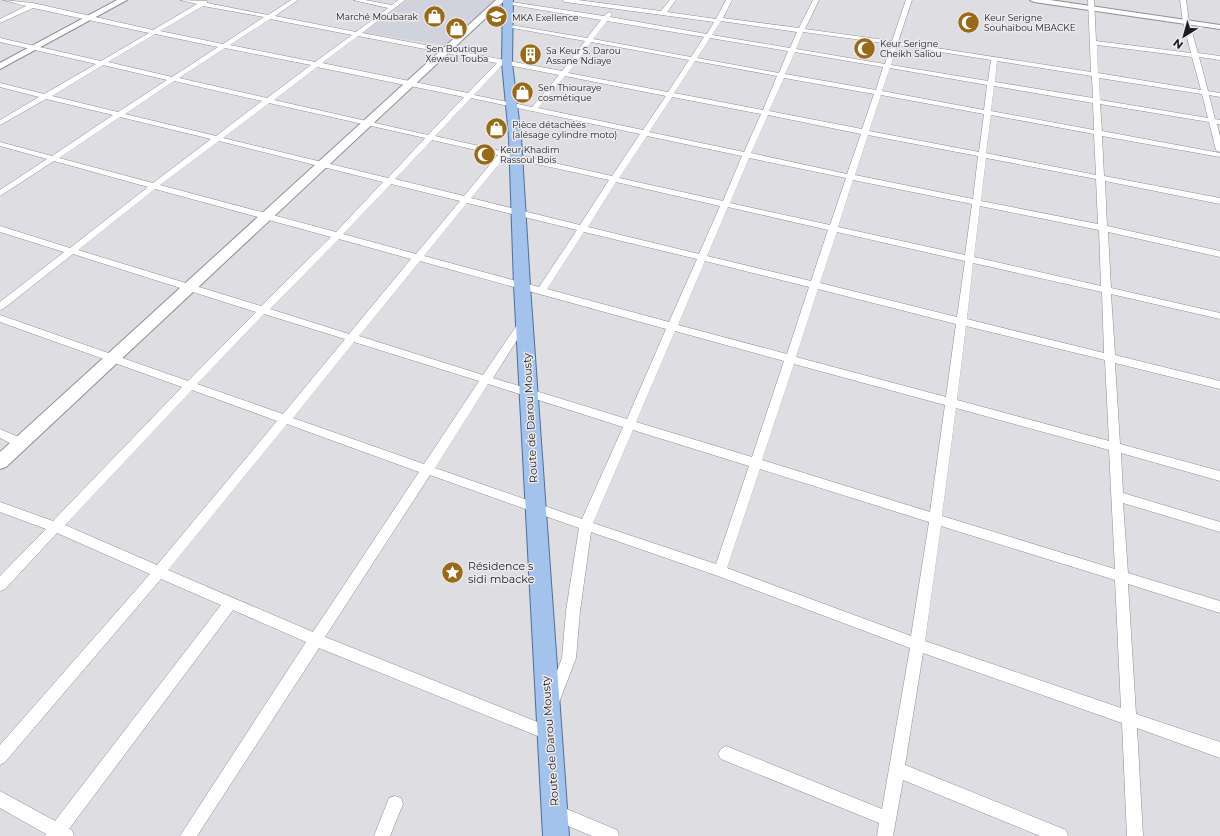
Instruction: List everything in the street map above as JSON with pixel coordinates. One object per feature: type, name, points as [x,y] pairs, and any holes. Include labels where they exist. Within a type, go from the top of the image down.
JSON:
[{"type":"main road","name":"Route de Darou Mousty","points":[[505,1],[506,26],[504,62],[512,105],[509,155],[519,213],[524,321],[530,393],[556,836]]},
{"type":"main road","points":[[0,462],[410,83],[505,1]]},
{"type":"street","points":[[6,0],[154,32],[318,64],[645,132],[851,177],[1103,228],[1220,254]]},
{"type":"street","points":[[0,21],[42,0]]},
{"type":"street","points":[[0,66],[123,0]]},
{"type":"street","points":[[183,0],[206,2],[270,17],[355,34],[1220,201]]},
{"type":"street","points":[[0,194],[118,114],[295,0]]},
{"type":"street","points":[[356,0],[393,7]]},
{"type":"street","points":[[0,307],[154,186],[402,0]]},
{"type":"street","points":[[554,9],[561,0]]},
{"type":"street","points":[[564,0],[895,43],[1220,95]]},
{"type":"street","points":[[534,109],[589,41],[618,0]]},
{"type":"street","points":[[663,13],[673,0]]},
{"type":"street","points":[[541,291],[693,59],[729,0]]},
{"type":"street","points":[[548,712],[570,658],[573,611],[586,525],[801,30],[816,0]]},
{"type":"street","points":[[720,572],[834,229],[908,0]]},
{"type":"street","points":[[1034,0],[1091,4],[1220,27]]},
{"type":"street","points":[[1183,0],[1186,22],[1204,93],[1216,121],[1220,150]]},
{"type":"street","points":[[505,1],[1216,121]]},
{"type":"street","points":[[0,123],[206,2]]},
{"type":"street","points":[[1091,4],[1134,836]]},
{"type":"street","points":[[506,26],[1220,155]]},
{"type":"street","points":[[0,40],[1220,316]]},
{"type":"street","points":[[1093,43],[1220,58]]},
{"type":"street","points":[[885,836],[898,770],[918,645],[962,322],[994,59]]},
{"type":"street","points":[[0,585],[263,310],[337,236],[468,96],[504,62]]},
{"type":"street","points":[[0,85],[1220,386]]},
{"type":"street","points":[[0,144],[1220,476]]},
{"type":"street","points":[[0,757],[159,572],[465,200],[509,155]]},
{"type":"street","points":[[0,229],[1220,607]]},
{"type":"street","points":[[0,318],[112,359],[720,572],[918,645],[1220,750]]},
{"type":"street","points":[[188,836],[524,321]]},
{"type":"street","points":[[0,433],[21,443]]},
{"type":"street","points":[[1117,496],[1220,527]]},
{"type":"street","points":[[0,507],[56,527],[316,640],[550,734]]},
{"type":"street","points":[[0,799],[59,834],[231,603]]},
{"type":"street","points":[[726,754],[888,819]]},
{"type":"street","points":[[898,770],[1060,836]]},
{"type":"street","points":[[382,836],[395,804]]},
{"type":"street","points":[[555,812],[611,836]]},
{"type":"shaded area","name":"Marché Moubarak","points":[[407,0],[501,0],[449,46],[364,33]]},
{"type":"place","name":"Marché Moubarak","points":[[434,16]]},
{"type":"place","name":"MKA Exellence","points":[[496,17]]},
{"type":"place","name":"Keur Serigne Souhaibou MBACKE","points":[[969,22]]},
{"type":"place","name":"Sen Boutique Xeweul Touba","points":[[457,29]]},
{"type":"place","name":"Keur Serigne Cheikh Saliou","points":[[865,48]]},
{"type":"place","name":"Sa Keur S. Darou Assane Ndiaye","points":[[530,55]]},
{"type":"place","name":"Sen Thiouraye cosmétique","points":[[522,92]]},
{"type":"place","name":"Pièce détachées (alésage cylindre moto)","points":[[497,129]]},
{"type":"place","name":"Keur Khadim Rassoul Bois","points":[[484,154]]},
{"type":"place","name":"Résidence s sidi mbacke","points":[[453,572]]}]
